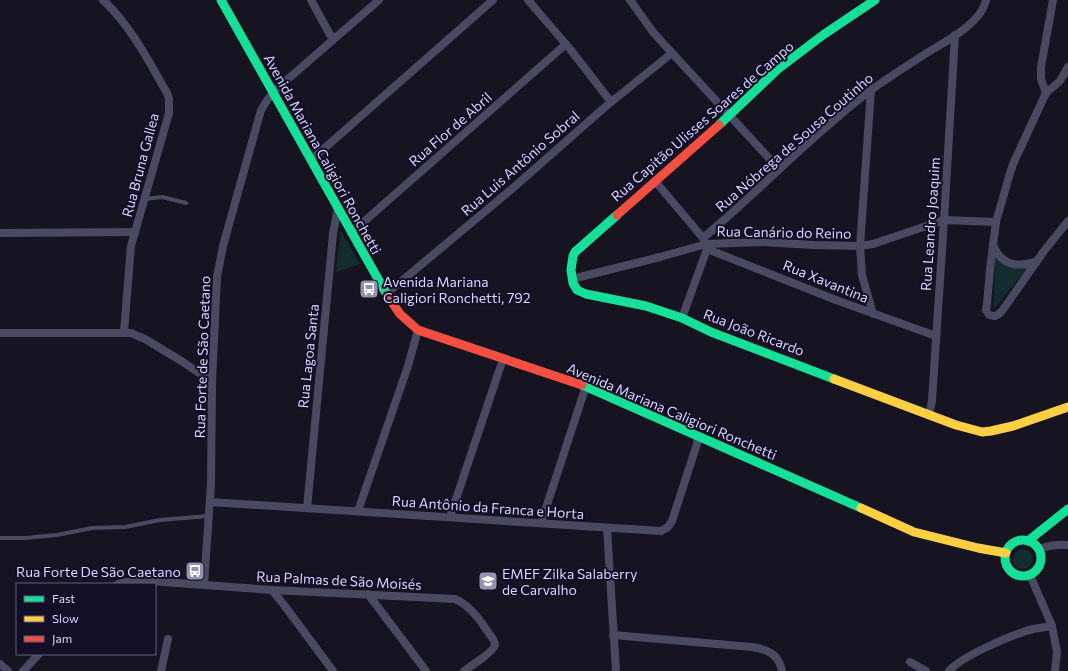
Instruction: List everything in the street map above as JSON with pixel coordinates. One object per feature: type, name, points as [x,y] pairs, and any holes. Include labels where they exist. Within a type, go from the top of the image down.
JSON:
[{"type":"street","name":"Rua Bruna Gallea","points":[[103,0],[120,16],[132,33],[169,99],[169,113],[129,257],[124,332]]},
{"type":"street","name":"Avenida Mariana Caligiori Ronchetti","points":[[221,0],[386,294],[404,320],[418,330],[586,386],[914,532],[978,548],[1006,553]]},
{"type":"street","points":[[311,0],[333,40]]},
{"type":"street","name":"Rua Forte de São Caetano","points":[[204,584],[210,502],[212,382],[217,277],[220,260],[262,110],[273,92],[379,0]]},
{"type":"street","points":[[311,160],[493,0]]},
{"type":"street","points":[[528,0],[566,44],[611,102]]},
{"type":"street","points":[[630,0],[653,32],[779,169]]},
{"type":"street","name":"Rua Capitão Ulisses Soares de Campo","points":[[572,279],[572,261],[575,252],[730,116],[778,69],[823,35],[874,0]]},
{"type":"street","name":"Rua Nóbrega de Sousa Coutinho","points":[[682,318],[705,244],[779,169],[871,90],[894,73],[967,27],[982,12],[986,0]]},
{"type":"street","points":[[1046,93],[1041,79],[1041,67],[1053,0]]},
{"type":"street","name":"Rua Leandro Joaquim","points":[[929,415],[932,401],[955,35]]},
{"type":"street","name":"Rua Flor de Abril","points":[[351,233],[566,44]]},
{"type":"street","name":"Rua Luis Antônio Sobral","points":[[386,294],[490,208],[611,102],[672,53]]},
{"type":"street","points":[[1068,67],[1060,81],[1046,93],[1014,164],[1001,202],[996,222],[986,310],[989,315],[997,316],[1002,311],[1036,262],[1068,221]]},
{"type":"street","points":[[871,90],[860,246],[862,275],[873,314]]},
{"type":"street","name":"Rua Xavantina","points":[[655,181],[705,244],[873,314],[936,336]]},
{"type":"street","name":"Rua Lagoa Santa","points":[[307,508],[333,234],[338,207]]},
{"type":"street","name":"Rua Canário do Reino","points":[[572,279],[705,244],[761,242],[860,246],[873,244],[944,220],[996,222]]},
{"type":"street","points":[[0,233],[135,232]]},
{"type":"street","points":[[993,245],[997,254],[1012,264],[1036,262]]},
{"type":"street","name":"Rua João Ricardo","points":[[572,279],[575,288],[580,292],[646,306],[682,318],[718,334],[929,415],[983,432],[998,430],[1068,407]]},
{"type":"street","points":[[358,512],[408,366],[418,330]]},
{"type":"street","points":[[0,333],[124,332],[138,335],[212,382]]},
{"type":"street","points":[[450,517],[503,359]]},
{"type":"street","points":[[541,523],[586,386]]},
{"type":"street","name":"Rua Antônio da Franca e Horta","points":[[210,502],[660,531],[668,527],[672,522],[697,444],[698,436]]},
{"type":"street","points":[[1028,541],[1068,509]]},
{"type":"street","points":[[607,528],[616,671]]},
{"type":"street","points":[[1028,541],[1034,544],[1038,549],[1041,555],[1041,561],[1035,572],[1030,575],[1018,576],[1013,573],[1006,564],[1006,553],[1009,547],[1015,543],[1028,541]]},
{"type":"street","points":[[1038,549],[1062,544],[1068,545]]},
{"type":"street","points":[[1030,575],[1052,626],[1057,652],[1055,671]]},
{"type":"street","name":"Rua Palmas de São Moisés","points":[[124,583],[137,581],[204,584],[272,590],[455,599],[463,603],[472,611],[493,639],[495,644],[488,653],[464,671]]},
{"type":"street","points":[[272,590],[333,671]]},
{"type":"street","points":[[368,594],[426,671]]},
{"type":"street","points":[[949,671],[954,665],[966,657],[1009,638],[1032,629],[1052,626]]},
{"type":"street","points":[[613,634],[752,646],[767,649],[781,666],[782,671]]},
{"type":"street","points":[[162,671],[168,639]]},
{"type":"street","points":[[23,671],[38,655]]},
{"type":"street","points":[[910,662],[926,671]]},
{"type":"street","points":[[0,664],[8,671]]},
{"type":"lane","points":[[145,199],[162,197],[186,203]]},
{"type":"lane","points":[[0,538],[25,538],[57,535],[92,528],[130,527],[160,520],[208,516]]},
{"type":"green space","points":[[341,231],[360,264],[336,272]]},
{"type":"green space","points":[[995,255],[1029,266],[994,309]]},
{"type":"green space","points":[[1019,549],[1027,549],[1033,555],[1033,563],[1027,569],[1019,569],[1013,563],[1013,555]]},
{"type":"traffic: fast","points":[[221,0],[387,295]]},
{"type":"traffic: fast","points":[[719,125],[778,69],[823,35],[875,0]]},
{"type":"traffic: fast","points":[[617,215],[575,252],[571,270],[573,283],[577,290],[586,294],[646,306],[682,318],[711,332],[834,379]]},
{"type":"traffic: fast","points":[[582,385],[861,508]]},
{"type":"traffic: fast","points":[[1028,541],[1068,509]]},
{"type":"traffic: fast","points":[[1023,540],[1033,543],[1038,548],[1041,558],[1038,568],[1033,573],[1023,576],[1013,573],[1008,568],[1005,558],[1008,548],[1013,543],[1023,540]]},
{"type":"traffic: slow","points":[[834,379],[956,425],[982,432],[1013,426],[1068,407]]},
{"type":"traffic: slow","points":[[861,508],[914,532],[978,548],[1006,553]]},
{"type":"traffic: jam","points":[[617,215],[719,125]]},
{"type":"traffic: jam","points":[[387,295],[400,314],[418,330],[582,385]]},
{"type":"place","name":"Avenida Mariana Caligiori Ronchetti, 792","points":[[369,289]]},
{"type":"place","name":"Rua Forte De São Caetano","points":[[195,571]]},
{"type":"place","name":"EMEF Zilka Salaberry de Carvalho","points":[[488,581]]}]
